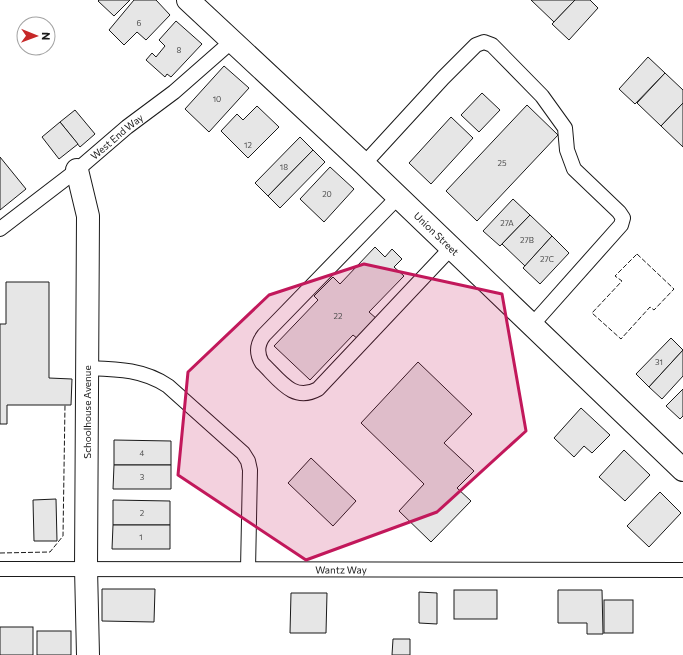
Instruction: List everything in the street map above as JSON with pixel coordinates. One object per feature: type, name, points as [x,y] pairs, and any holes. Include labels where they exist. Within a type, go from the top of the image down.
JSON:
[{"type":"street","name":"Union Street","points":[[188,0],[231,42],[364,164],[683,470]]},
{"type":"street","name":"Schoolhouse Avenue","points":[[76,170],[88,216],[86,568],[88,655]]},
{"type":"lane","name":"West End Way","points":[[0,229],[76,170],[127,127],[174,92],[231,42]]},
{"type":"lane","points":[[364,164],[443,78],[476,45],[484,42],[492,46],[542,96],[565,128],[567,150],[574,169],[619,212],[623,218],[621,225],[532,325]]},
{"type":"lane","points":[[398,197],[264,334],[259,341],[258,348],[259,359],[262,364],[294,393],[305,394],[318,389],[451,248]]},
{"type":"lane","points":[[87,368],[120,369],[137,372],[158,379],[174,391],[243,452],[248,461],[250,470],[248,568]]},
{"type":"lane","name":"Wantz Way","points":[[0,569],[248,568],[683,570]]},
{"type":"highlighted area","points":[[364,264],[502,294],[526,431],[437,512],[306,560],[178,475],[188,372],[269,295]]},
{"type":"building","points":[[130,0],[114,16],[98,1]]},
{"type":"building","points":[[134,0],[156,0],[170,15],[146,40],[137,32],[124,45],[109,30]]},
{"type":"building","points":[[531,0],[575,0],[554,22]]},
{"type":"building","points":[[575,0],[590,0],[598,8],[569,40],[552,24]]},
{"type":"building","points":[[176,21],[202,44],[171,77],[167,74],[165,77],[146,60],[152,53],[156,57],[165,46],[159,40]]},
{"type":"building","points":[[648,57],[665,73],[635,104],[619,89]]},
{"type":"building","points":[[224,66],[249,88],[209,132],[185,109]]},
{"type":"building","points":[[665,73],[683,90],[683,103],[661,126],[637,103]]},
{"type":"building","points":[[482,93],[500,110],[479,132],[461,115]]},
{"type":"building","points":[[683,103],[683,147],[661,126]]},
{"type":"building","points":[[527,105],[558,135],[477,221],[446,191]]},
{"type":"building","points":[[257,106],[279,127],[248,158],[221,131],[237,114],[243,120]]},
{"type":"building","points":[[75,110],[95,134],[80,147],[60,122]]},
{"type":"building","points":[[451,117],[473,138],[431,184],[409,163]]},
{"type":"building","points":[[60,122],[78,144],[59,159],[42,137]]},
{"type":"building","points":[[300,137],[313,150],[268,196],[255,183]]},
{"type":"building","points":[[313,150],[325,162],[280,208],[268,196]]},
{"type":"building","points":[[0,157],[26,189],[0,210]]},
{"type":"building","points":[[330,167],[354,189],[324,222],[300,199]]},
{"type":"building","points":[[513,199],[530,215],[500,246],[483,231]]},
{"type":"building","points":[[530,215],[552,236],[525,266],[502,244]]},
{"type":"building","points":[[552,236],[569,253],[540,284],[523,268]]},
{"type":"building","points":[[375,247],[385,257],[392,249],[402,259],[394,267],[404,276],[369,312],[377,319],[358,339],[353,335],[310,380],[274,346],[318,300],[314,296],[333,277],[340,284]]},
{"type":"building","points":[[6,282],[49,282],[49,378],[72,379],[71,405],[7,405],[7,424],[0,424],[0,324],[6,324]]},
{"type":"building","points":[[671,338],[683,350],[649,387],[636,374]]},
{"type":"building","points":[[683,350],[683,376],[662,399],[649,387]]},
{"type":"building","points":[[418,362],[472,414],[444,443],[474,471],[457,488],[471,501],[431,542],[399,511],[424,484],[361,423]]},
{"type":"building","points":[[683,389],[683,416],[680,419],[666,406]]},
{"type":"building","points":[[581,408],[610,435],[592,453],[584,446],[574,457],[554,438]]},
{"type":"building","points":[[114,440],[171,441],[171,465],[114,465]]},
{"type":"building","points":[[624,450],[650,475],[625,501],[599,477]]},
{"type":"building","points":[[311,458],[356,501],[333,526],[288,483]]},
{"type":"building","points":[[114,465],[171,465],[171,489],[113,489]]},
{"type":"building","points":[[660,492],[681,513],[649,547],[627,526]]},
{"type":"building","points":[[56,499],[57,541],[34,541],[33,500]]},
{"type":"building","points":[[113,500],[170,501],[170,525],[113,525]]},
{"type":"building","points":[[113,525],[170,525],[170,549],[112,549]]},
{"type":"building","points":[[102,589],[155,589],[154,622],[102,621]]},
{"type":"building","points":[[454,590],[497,590],[497,619],[454,619]]},
{"type":"building","points":[[558,590],[602,590],[603,634],[587,634],[587,623],[558,623]]},
{"type":"building","points":[[419,592],[437,593],[437,624],[419,623]]},
{"type":"building","points":[[291,593],[327,593],[326,633],[290,633]]},
{"type":"building","points":[[604,600],[633,600],[633,633],[604,633]]},
{"type":"building","points":[[0,627],[33,627],[33,655],[0,655]]},
{"type":"building","points":[[37,631],[71,631],[71,655],[37,655]]},
{"type":"building","points":[[393,639],[410,639],[410,655],[392,655]]},
{"type":"fence","points":[[637,254],[674,289],[654,310],[650,307],[621,339],[592,313],[622,281],[615,276],[637,254]]},
{"type":"fence","points":[[0,553],[50,552],[63,536],[65,405]]}]
